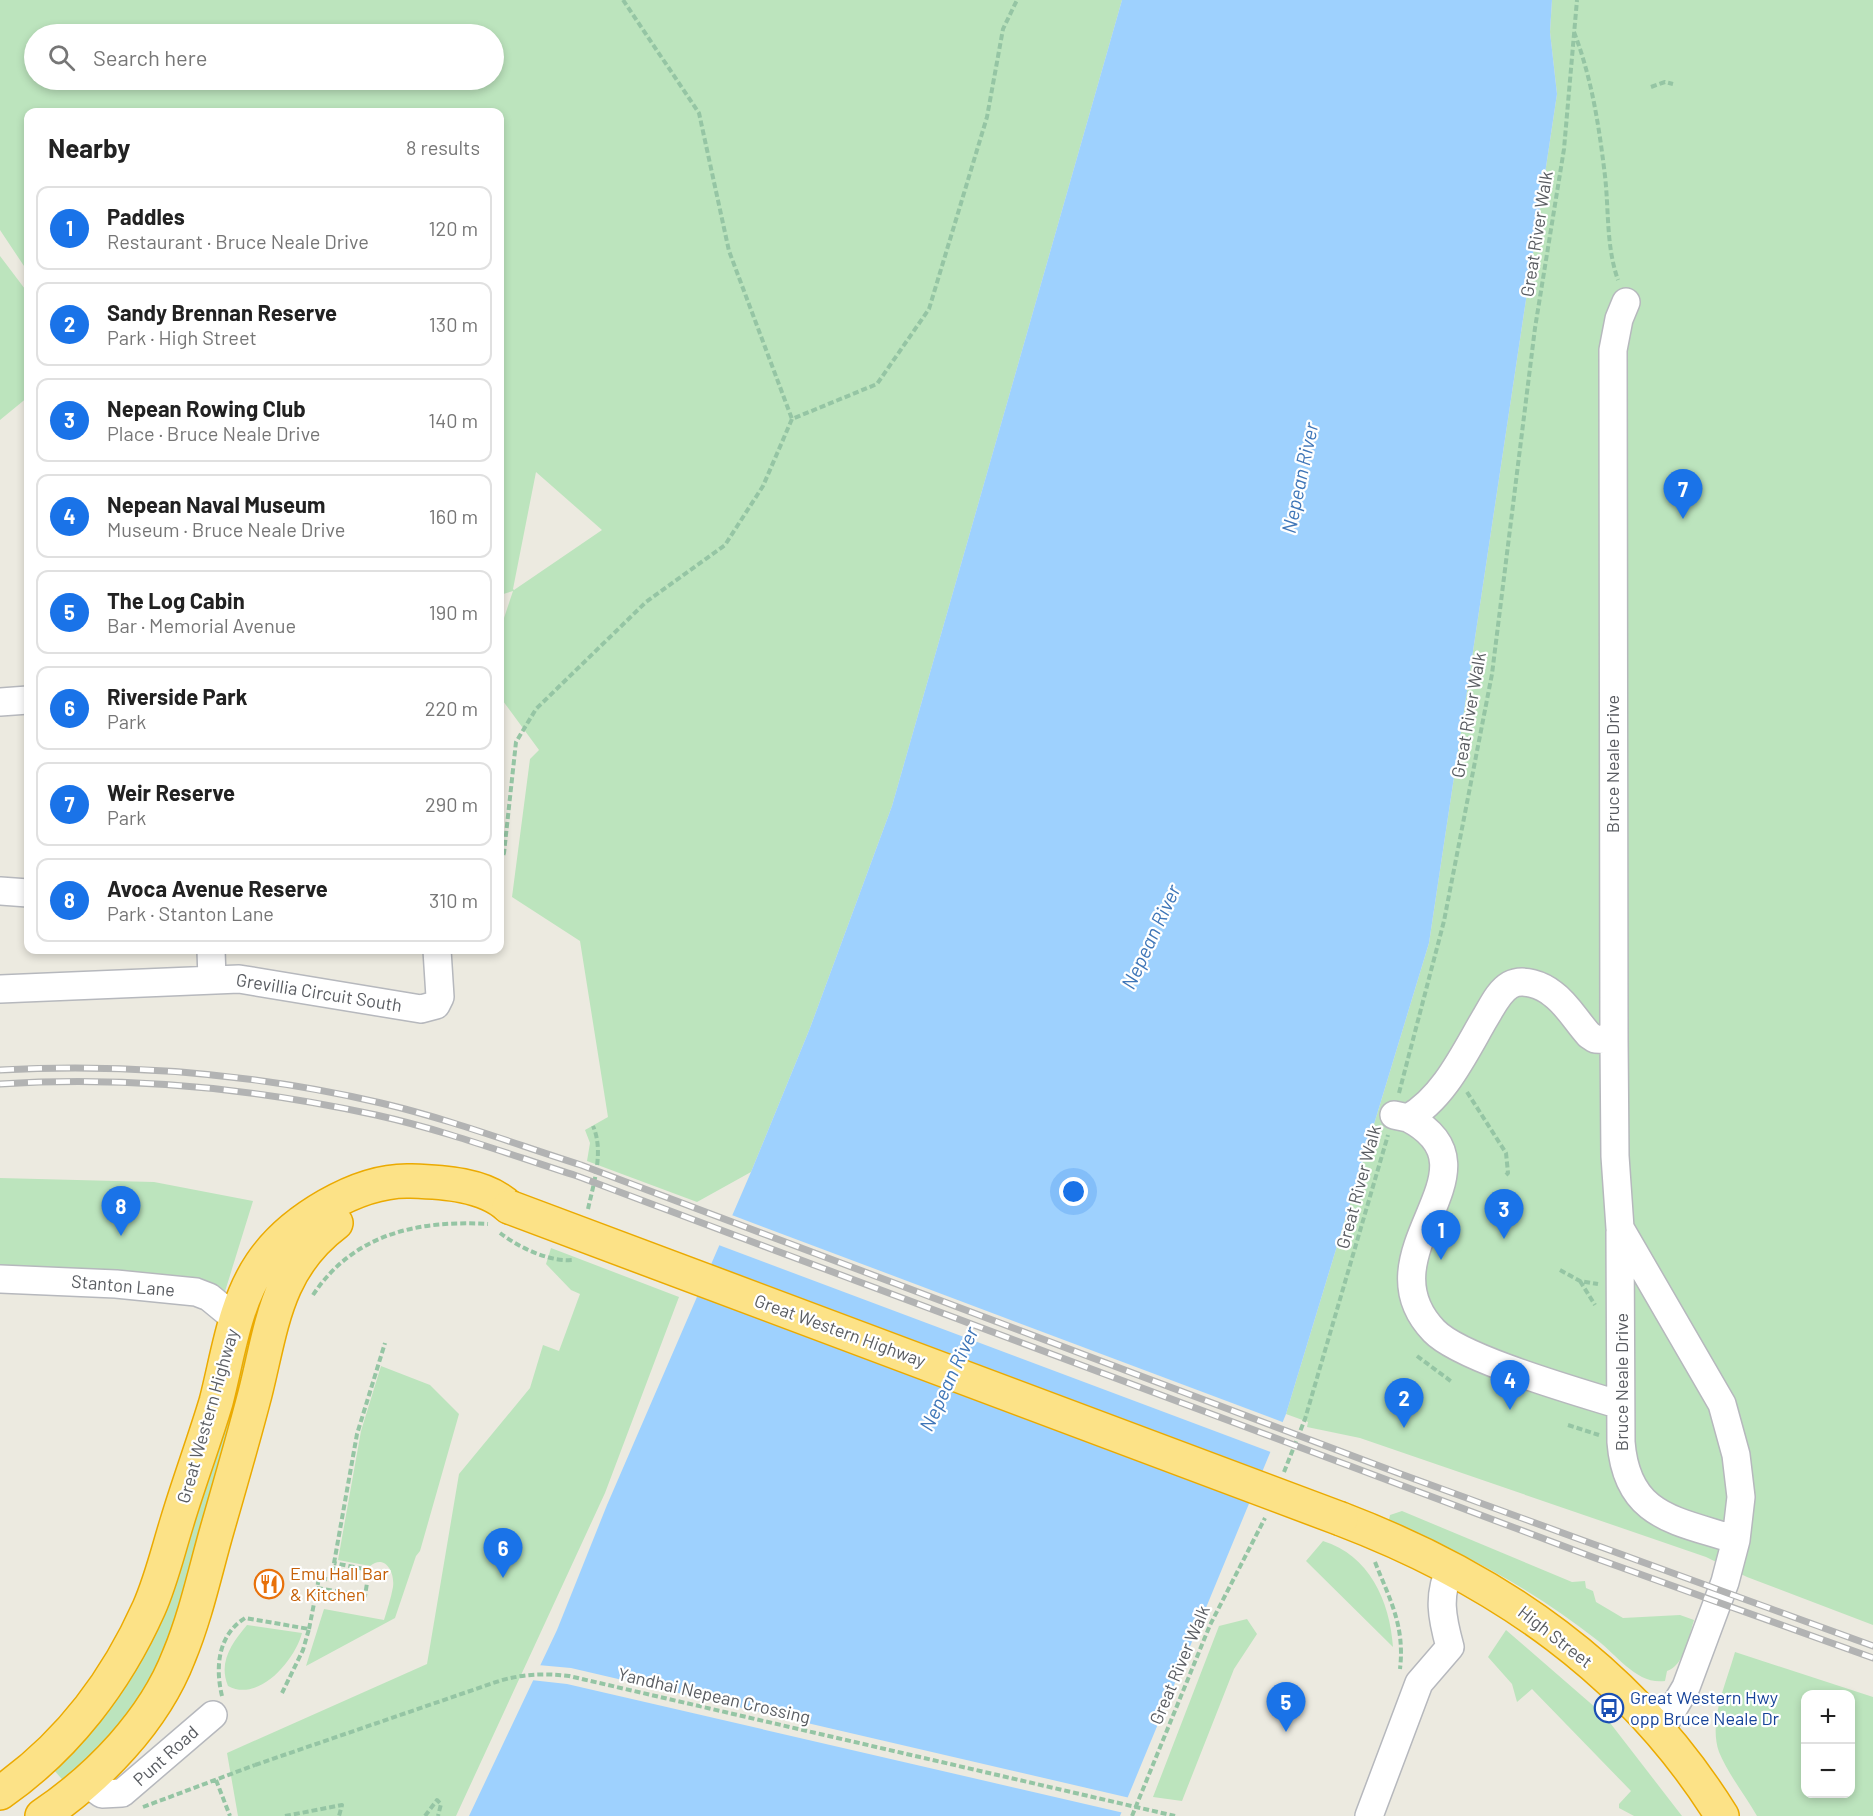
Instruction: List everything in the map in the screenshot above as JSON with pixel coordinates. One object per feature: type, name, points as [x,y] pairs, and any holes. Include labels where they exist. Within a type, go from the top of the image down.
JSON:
[{"type":"highway","name":"Great Western Highway","points":[[0,1793],[28,1773],[75,1726],[116,1671],[130,1646],[161,1576],[215,1403],[237,1320],[261,1264],[293,1231],[314,1214],[337,1200],[387,1184],[425,1181],[498,1196],[502,1216]]},
{"type":"highway","name":"Great Western Highway","points":[[42,1816],[85,1782],[141,1721],[179,1659],[234,1474],[281,1292],[298,1258],[339,1221],[384,1200],[429,1194],[502,1216],[1341,1518]]},
{"type":"highway","name":"High Street","points":[[1341,1518],[1411,1546],[1451,1567],[1508,1601],[1553,1633],[1600,1672],[1660,1731],[1705,1789],[1722,1816]]},
{"type":"street","name":"Bruce Neale Drive","points":[[1626,302],[1619,319],[1613,350],[1614,1040],[1622,1284],[1621,1442],[1629,1482],[1646,1505],[1676,1520],[1736,1540]]},
{"type":"street","points":[[0,702],[24,700]]},
{"type":"street","points":[[0,891],[24,893]]},
{"type":"street","points":[[211,954],[212,978]]},
{"type":"street","name":"Grevillia Circuit South","points":[[0,989],[212,978],[275,984],[421,1009],[436,1005],[440,997],[437,954]]},
{"type":"street","points":[[1400,1116],[1430,1101],[1455,1067],[1500,994],[1519,982],[1537,985],[1553,994],[1589,1035],[1596,1039],[1614,1040]]},
{"type":"street","points":[[1400,1116],[1431,1131],[1441,1147],[1445,1166],[1410,1270],[1414,1295],[1426,1321],[1435,1332],[1457,1347],[1536,1378],[1620,1405]]},
{"type":"street","name":"Bruce Neale Drive","points":[[1620,1228],[1722,1404],[1732,1437],[1741,1497],[1736,1540],[1725,1582],[1686,1687],[1660,1731]]},
{"type":"street","name":"Stanton Lane","points":[[0,1279],[116,1284],[196,1292],[222,1306],[237,1320]]},
{"type":"street","points":[[1370,1816],[1419,1683],[1450,1647],[1442,1619],[1441,1599],[1451,1567]]},
{"type":"street","name":"Punt Road","points":[[85,1782],[102,1794],[122,1793],[213,1715]]},
{"type":"path","points":[[504,853],[516,742],[536,709],[646,602],[725,545],[764,486],[792,418],[729,251],[699,114],[623,0]]},
{"type":"path","points":[[792,418],[877,384],[929,309],[987,117],[1003,29],[1017,0]]},
{"type":"path","name":"Great River Walk","points":[[1305,1419],[1400,1116],[1444,921],[1491,674],[1535,328],[1564,149],[1577,0]]},
{"type":"path","points":[[1573,28],[1589,71],[1605,177],[1610,258],[1626,302]]},
{"type":"path","points":[[1651,87],[1665,82],[1673,84]]},
{"type":"path","points":[[1455,1067],[1468,1096],[1506,1153],[1508,1173],[1506,1175]]},
{"type":"path","points":[[308,1303],[330,1274],[356,1252],[387,1235],[436,1223],[502,1216]]},
{"type":"path","points":[[1560,1270],[1580,1281],[1622,1284]]},
{"type":"path","points":[[1580,1281],[1596,1303],[1595,1308]]},
{"type":"path","points":[[282,1693],[303,1650],[320,1578],[331,1580],[357,1434],[385,1343]]},
{"type":"path","points":[[1417,1356],[1452,1382]]},
{"type":"path","points":[[1568,1425],[1621,1442]]},
{"type":"path","name":"Great River Walk","points":[[1132,1816],[1210,1625],[1260,1528]]},
{"type":"path","points":[[1374,1559],[1387,1587],[1398,1622],[1402,1654],[1396,1680]]},
{"type":"path","points":[[317,1588],[365,1596],[369,1570],[334,1563]]},
{"type":"path","points":[[213,1715],[223,1698],[218,1673],[221,1648],[238,1623],[245,1618],[309,1629]]},
{"type":"path","name":"Yandhai Nepean Crossing","points":[[135,1810],[255,1765],[499,1681],[523,1674],[547,1674],[569,1676],[1174,1816]]},
{"type":"path","points":[[216,1780],[230,1816]]},
{"type":"path","points":[[425,1816],[437,1800],[441,1804],[438,1816]]},
{"type":"path","points":[[285,1816],[342,1806],[339,1816]]},
{"type":"green space","points":[[0,0],[1122,0],[892,806],[810,1028],[751,1172],[697,1202],[587,1161],[590,1143],[585,1130],[608,1117],[580,941],[512,897],[530,759],[539,750],[504,702],[504,618],[513,591],[504,594],[504,108],[24,108],[24,266],[0,230]],"holes":[[[536,472],[602,530],[514,590],[513,589]]]},
{"type":"green space","points":[[1552,0],[1873,0],[1873,1625],[1747,1577],[1706,1557],[1360,1438],[1307,1427],[1308,1422],[1286,1414],[1429,943],[1557,94],[1550,32]]},
{"type":"green space","points":[[0,256],[24,288],[24,400],[0,420]]},
{"type":"green space","points":[[0,1178],[154,1182],[253,1201],[223,1298],[0,1272]]},
{"type":"green space","points":[[551,1248],[679,1297],[605,1493],[456,1816],[238,1816],[227,1753],[427,1664],[459,1474],[530,1388],[543,1345],[559,1351],[580,1294],[571,1290],[546,1264]]},
{"type":"green space","points":[[280,1266],[195,1573],[157,1681],[68,1786],[53,1769],[115,1700],[135,1672],[164,1615],[250,1310]]},
{"type":"green space","points":[[381,1366],[430,1385],[459,1414],[420,1551],[416,1556],[395,1618],[306,1666],[324,1609],[384,1620],[393,1587],[391,1571],[384,1563],[375,1563],[370,1566],[338,1560],[361,1431]]},
{"type":"green space","points":[[1402,1511],[1572,1582],[1585,1581],[1586,1588],[1593,1591],[1596,1602],[1623,1618],[1680,1615],[1694,1620],[1682,1657],[1673,1668],[1667,1671],[1665,1681],[1655,1681],[1636,1674],[1573,1622],[1497,1573],[1443,1546],[1388,1524],[1390,1515]]},
{"type":"green space","points":[[1323,1541],[1353,1557],[1374,1582],[1387,1613],[1393,1647],[1306,1561]]},
{"type":"green space","points":[[1247,1619],[1257,1634],[1234,1669],[1182,1801],[1153,1797],[1219,1626]]},
{"type":"green space","points":[[247,1625],[302,1633],[292,1655],[274,1676],[252,1689],[240,1690],[228,1686],[225,1669],[228,1653]]},
{"type":"green space","points":[[1506,1630],[1604,1715],[1682,1816],[1634,1816],[1619,1808],[1619,1804],[1631,1791],[1532,1689],[1517,1702],[1512,1684],[1488,1657]]},
{"type":"green space","points":[[1735,1652],[1852,1690],[1801,1690],[1801,1798],[1855,1798],[1855,1691],[1873,1697],[1873,1816],[1757,1816],[1719,1752],[1716,1740],[1717,1715]]},
{"type":"water","name":"Nepean River","points":[[1122,0],[1552,0],[1550,32],[1557,94],[1429,943],[1286,1414],[1120,1816],[469,1816],[557,1630],[607,1505],[751,1172],[810,1028],[892,806]]},
{"type":"pier","points":[[729,1214],[1285,1423],[1273,1453],[716,1244]]},
{"type":"pier","points":[[538,1665],[571,1668],[1130,1798],[1124,1813],[567,1684],[531,1680]]},
{"type":"railway","points":[[0,1070],[96,1068],[239,1078],[334,1093],[406,1109],[457,1124],[581,1165],[1398,1473],[1873,1646]]},
{"type":"railway","points":[[0,1084],[142,1083],[236,1091],[376,1115],[452,1135],[577,1176],[1595,1558],[1873,1658]]},
{"type":"place","name":"Weir Reserve","points":[[1683,519]]},
{"type":"place","name":"Avoca Avenue Reserve","points":[[121,1236]]},
{"type":"place","name":"Nepean Rowing Club","points":[[1504,1239]]},
{"type":"place","name":"Paddles","points":[[1441,1260]]},
{"type":"place","name":"Nepean Naval Museum","points":[[1510,1410]]},
{"type":"place","name":"Sandy Brennan Reserve","points":[[1404,1428]]},
{"type":"place","name":"Riverside Park","points":[[503,1578]]},
{"type":"place","name":"Emu Hall Bar & Kitchen","points":[[269,1584]]},
{"type":"place","name":"Great Western Hwy opp Bruce Neale Dr","points":[[1609,1708]]},
{"type":"place","name":"The Log Cabin","points":[[1286,1732]]}]
